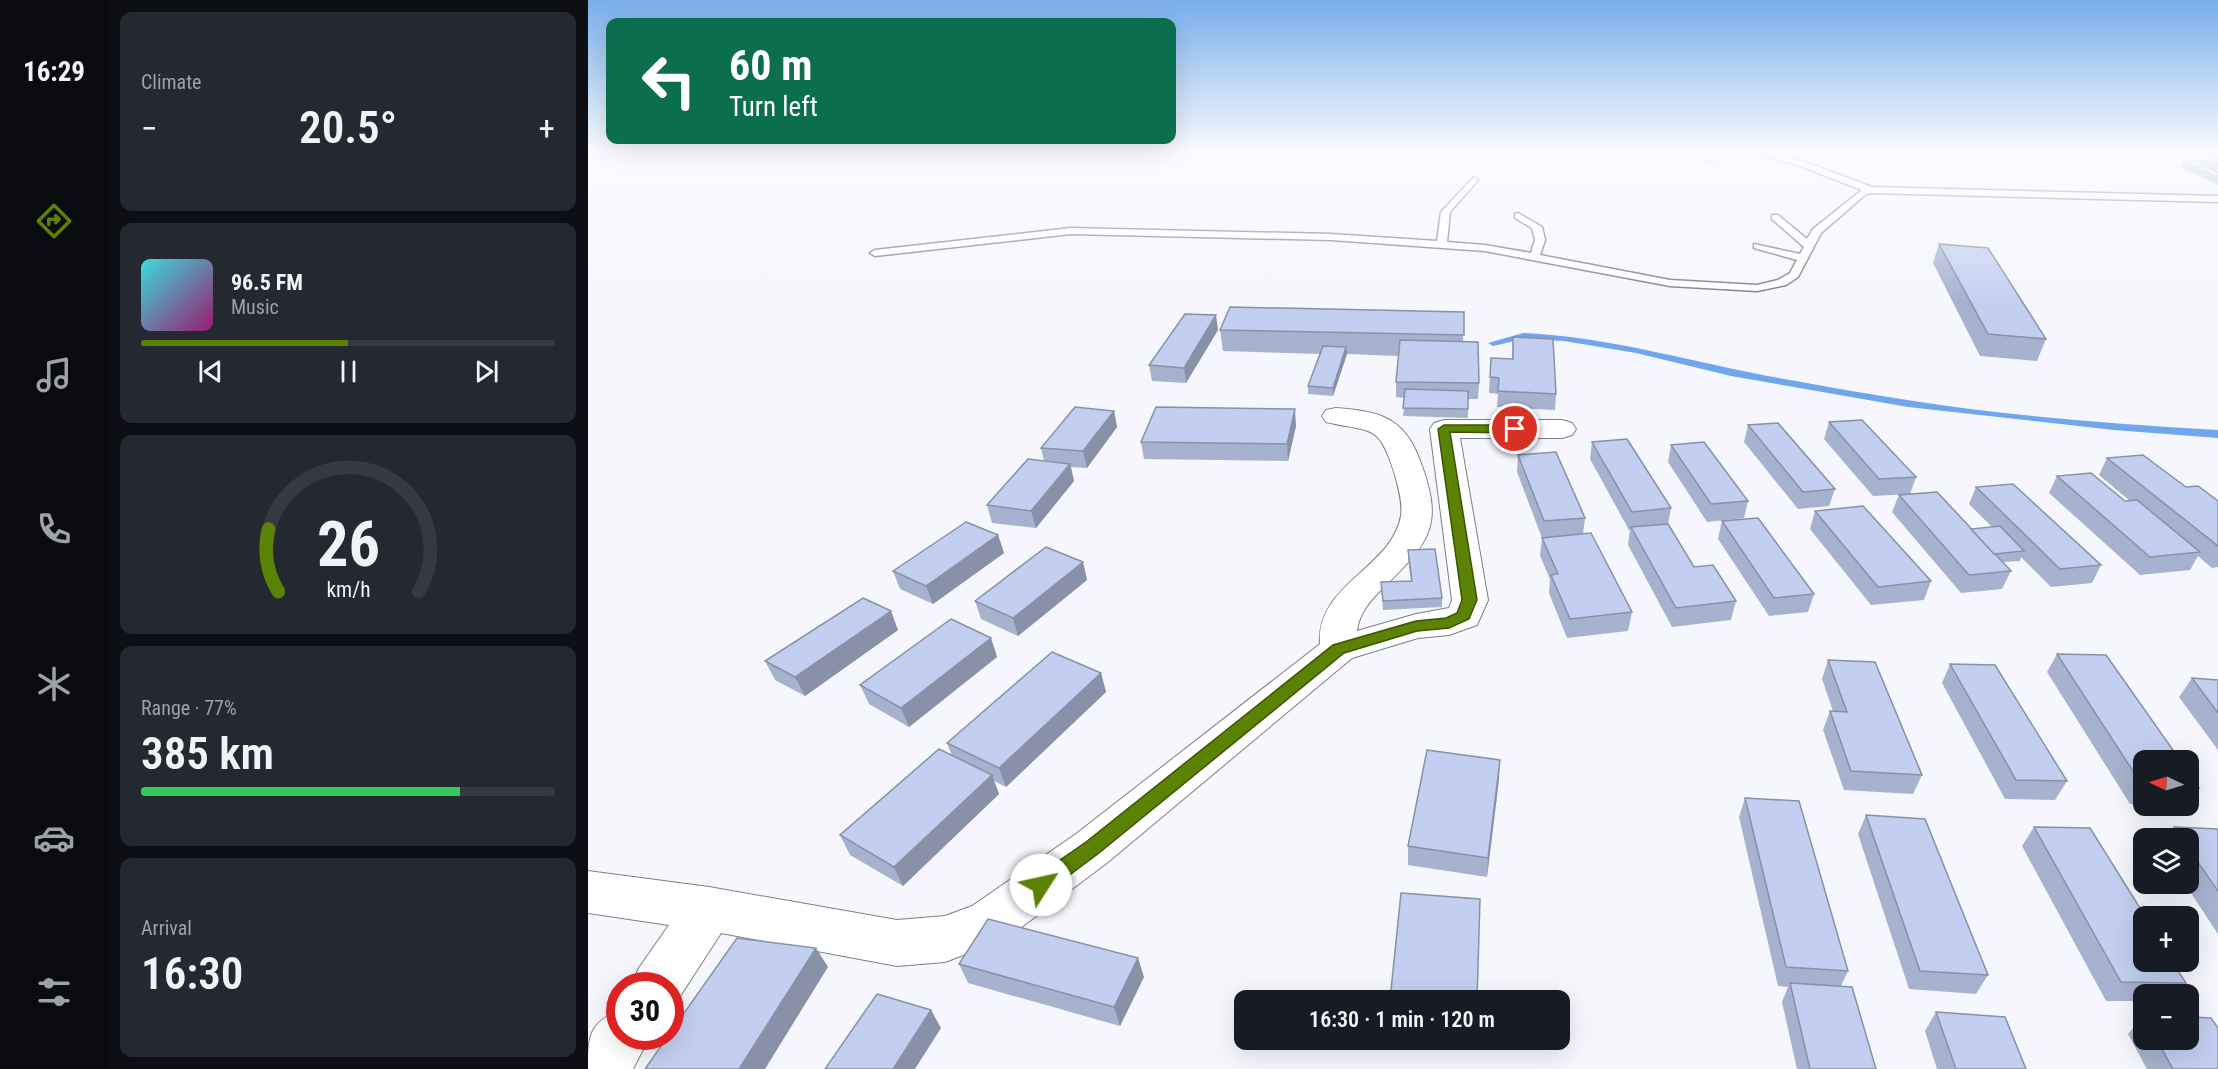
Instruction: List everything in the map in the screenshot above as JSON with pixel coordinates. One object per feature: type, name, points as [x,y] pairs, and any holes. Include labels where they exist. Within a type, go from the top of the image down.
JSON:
[{"type":"street","points":[[1336,416],[1359,418],[1388,427],[1400,445],[1418,514],[1414,527],[1402,548],[1346,608],[1338,626],[1339,649]]},
{"type":"street","points":[[588,892],[709,909],[897,943],[945,939],[989,921],[1092,848],[1339,649],[1416,626],[1449,622],[1464,616],[1470,600],[1444,429],[1562,429]]},
{"type":"street","points":[[666,972],[709,909]]},
{"type":"street","points":[[601,1069],[614,1050]]},
{"type":"lane","points":[[1442,243],[1441,217],[1451,203]]},
{"type":"lane","points":[[875,253],[1071,231],[1331,237],[1442,243],[1535,256],[1670,283],[1757,288],[1782,283],[1794,275],[1817,231],[1850,203]]},
{"type":"lane","points":[[1518,216],[1537,227],[1539,240],[1535,256]]},
{"type":"lane","points":[[1775,217],[1809,246]]},
{"type":"lane","points":[[1758,246],[1803,258]]},
{"type":"building","points":[[1939,244],[1988,248],[2046,339],[1988,334]]},
{"type":"building","points":[[1230,307],[1464,312],[1464,335],[1220,330]]},
{"type":"building","points":[[1185,314],[1216,315],[1184,368],[1149,365]]},
{"type":"building","points":[[1513,337],[1553,339],[1556,394],[1498,391],[1499,378],[1490,377],[1491,358],[1513,359]]},
{"type":"building","points":[[1400,340],[1478,342],[1479,383],[1396,382]]},
{"type":"building","points":[[1323,346],[1346,347],[1333,388],[1308,386]]},
{"type":"building","points":[[1405,389],[1468,391],[1468,409],[1403,408]]},
{"type":"building","points":[[1075,407],[1114,411],[1083,451],[1041,448]]},
{"type":"building","points":[[1156,407],[1295,409],[1287,444],[1141,442]]},
{"type":"building","points":[[1862,420],[1916,477],[1879,479],[1829,422]]},
{"type":"building","points":[[1778,423],[1835,489],[1803,492],[1748,425]]},
{"type":"building","points":[[1627,439],[1671,508],[1632,512],[1592,442]]},
{"type":"building","points":[[1704,442],[1748,501],[1711,504],[1671,445]]},
{"type":"building","points":[[1556,452],[1585,518],[1544,521],[1518,455]]},
{"type":"building","points":[[2143,455],[2186,487],[2198,486],[2218,501],[2218,546],[2107,458]]},
{"type":"building","points":[[1028,459],[1070,464],[1031,511],[987,505]]},
{"type":"building","points":[[2091,473],[2125,501],[2137,500],[2200,552],[2150,557],[2057,476]]},
{"type":"building","points":[[2013,484],[2101,565],[2060,569],[1976,487]]},
{"type":"building","points":[[1937,492],[2011,571],[1969,575],[1899,495]]},
{"type":"building","points":[[1863,506],[1931,581],[1878,587],[1815,511]]},
{"type":"building","points":[[1758,518],[1814,594],[1774,598],[1722,521]]},
{"type":"building","points":[[966,522],[998,535],[926,586],[893,571]]},
{"type":"building","points":[[1668,524],[1694,567],[1713,565],[1736,601],[1676,608],[1631,527]]},
{"type":"building","points":[[2000,526],[2024,551],[1994,554],[1971,529]]},
{"type":"building","points":[[1591,533],[1632,612],[1570,619],[1551,575],[1558,574],[1542,538]]},
{"type":"building","points":[[1046,547],[1083,562],[1013,618],[975,601]]},
{"type":"building","points":[[1435,549],[1442,598],[1383,601],[1381,582],[1412,581],[1408,550]]},
{"type":"building","points":[[863,598],[891,611],[795,677],[765,661]]},
{"type":"building","points":[[951,619],[991,638],[901,708],[860,685]]},
{"type":"building","points":[[1052,652],[1101,673],[999,768],[947,743]]},
{"type":"building","points":[[2057,654],[2106,655],[2173,750],[2133,750],[2133,771]]},
{"type":"building","points":[[1828,660],[1875,662],[1922,775],[1851,771],[1830,711],[1847,712]]},
{"type":"building","points":[[1950,664],[1995,665],[2067,781],[2016,780]]},
{"type":"building","points":[[2192,678],[2218,680],[2218,713]]},
{"type":"building","points":[[939,749],[992,775],[894,867],[840,835]]},
{"type":"building","points":[[1427,750],[1500,760],[1488,858],[1408,846]]},
{"type":"building","points":[[1745,798],[1799,801],[1848,971],[1786,967]]},
{"type":"building","points":[[1866,815],[1925,819],[1988,975],[1920,971]]},
{"type":"building","points":[[2034,827],[2090,828],[2139,906],[2133,906],[2133,972],[2179,972],[2186,983],[2121,982]]},
{"type":"building","points":[[2199,828],[2218,829],[2218,891],[2199,864]]},
{"type":"building","points":[[1401,893],[1480,899],[1477,990],[1391,990]]},
{"type":"building","points":[[988,919],[1138,958],[1114,1007],[959,964]]},
{"type":"building","points":[[737,938],[816,948],[739,1069],[645,1069],[658,1050],[684,1050],[684,1013]]},
{"type":"building","points":[[1790,983],[1852,987],[1876,1069],[1810,1069]]},
{"type":"building","points":[[877,994],[931,1010],[893,1069],[825,1069]]},
{"type":"building","points":[[1936,1012],[2005,1017],[2026,1069],[1956,1069]]},
{"type":"building","points":[[2199,1017],[2211,1018],[2218,1028],[2218,1069],[2173,1069],[2163,1050],[2199,1050]]},
{"type":"waterway","points":[[1493,343],[1523,336],[1564,338],[1636,350],[1731,373],[1908,404],[2114,427],[2218,434]]},
{"type":"route","points":[[1041,885],[1092,848],[1339,649],[1416,626],[1449,622],[1464,616],[1470,600],[1444,429],[1515,429]]}]
